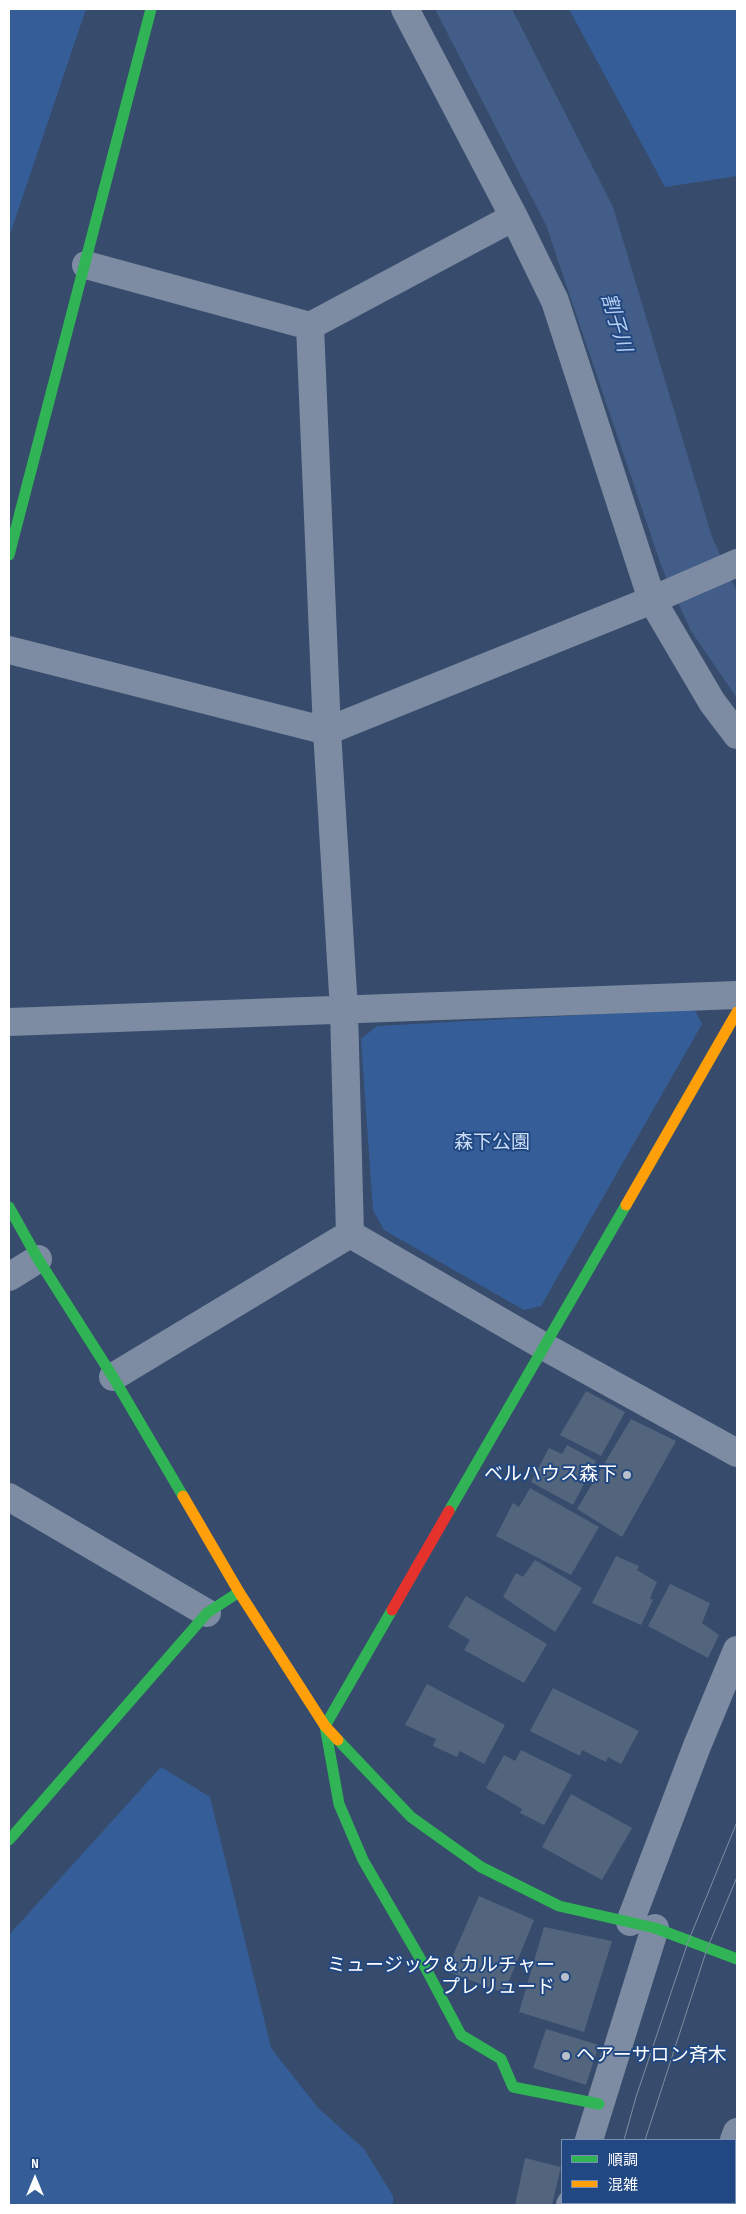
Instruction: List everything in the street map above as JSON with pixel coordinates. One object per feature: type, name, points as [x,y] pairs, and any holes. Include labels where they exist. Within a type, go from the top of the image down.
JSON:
[{"type":"street","points":[[9,555],[15,505],[86,265],[151,9]]},
{"type":"street","points":[[404,9],[514,218],[555,302],[652,600],[712,702],[737,735]]},
{"type":"street","points":[[86,265],[310,326],[514,218]]},
{"type":"street","points":[[310,326],[327,731],[344,1010],[350,1234]]},
{"type":"street","points":[[9,650],[327,731],[652,600],[737,563]]},
{"type":"street","points":[[9,1022],[737,995]]},
{"type":"street","points":[[599,2104],[513,2087],[500,2059],[461,2035],[363,1860],[339,1804],[325,1726],[737,1012]]},
{"type":"street","points":[[9,1207],[38,1259],[113,1377],[239,1592],[325,1726],[411,1817],[482,1867],[559,1906],[643,1925],[737,1959]]},
{"type":"street","points":[[350,1234],[545,1347],[737,1453]]},
{"type":"street","points":[[113,1377],[350,1234]]},
{"type":"street","points":[[9,1277],[38,1259]]},
{"type":"street","points":[[9,1497],[207,1613]]},
{"type":"street","points":[[9,1840],[207,1613],[239,1592]]},
{"type":"street","points":[[589,2139],[643,1925],[698,1746],[737,1650]]},
{"type":"green space","points":[[9,9],[86,9],[9,237]]},
{"type":"green space","points":[[569,9],[737,9],[737,176],[665,187]]},
{"type":"green space","name":"森下公園","points":[[694,1009],[702,1024],[541,1306],[524,1310],[384,1230],[373,1210],[361,1039],[377,1026]]},
{"type":"green space","points":[[161,1767],[210,1797],[271,2048],[318,2108],[364,2149],[393,2196],[393,2205],[9,2205],[9,1935]]},
{"type":"water","name":"割子川","points":[[435,9],[512,9],[613,207],[712,537],[737,592],[737,698],[691,631],[662,568],[546,225]]},
{"type":"building","points":[[586,1391],[625,1412],[601,1456],[560,1435]]},
{"type":"building","name":"ベルハウス森下","points":[[631,1419],[676,1441],[622,1537],[577,1509]]},
{"type":"building","points":[[567,1445],[596,1461],[573,1505],[531,1482],[549,1448],[562,1454]]},
{"type":"building","points":[[530,1488],[599,1527],[571,1575],[496,1536],[513,1503],[519,1507]]},
{"type":"building","points":[[616,1556],[639,1566],[637,1570],[657,1582],[650,1598],[653,1600],[641,1625],[592,1603]]},
{"type":"building","points":[[535,1560],[582,1588],[555,1632],[503,1597],[516,1573],[523,1577]]},
{"type":"building","points":[[670,1584],[710,1603],[702,1623],[719,1635],[708,1658],[648,1626]]},
{"type":"building","points":[[466,1596],[547,1644],[524,1683],[464,1650],[470,1640],[448,1627]]},
{"type":"building","points":[[427,1684],[505,1725],[484,1764],[460,1751],[457,1757],[433,1746],[436,1739],[405,1725]]},
{"type":"building","points":[[553,1688],[639,1731],[621,1764],[608,1757],[606,1762],[582,1750],[580,1756],[530,1731]]},
{"type":"building","points":[[521,1750],[572,1775],[544,1825],[520,1813],[522,1809],[486,1788],[504,1755],[515,1761]]},
{"type":"building","points":[[571,1794],[632,1828],[602,1880],[542,1847]]},
{"type":"building","points":[[479,1896],[534,1920],[504,1993],[446,1971]]},
{"type":"building","name":"ミュージック＆カルチャー プレリュード","points":[[544,1927],[612,1941],[584,2032],[519,2012]]},
{"type":"building","name":"ヘアーサロン斉木","points":[[546,2029],[599,2045],[586,2085],[533,2068]]},
{"type":"building","points":[[525,2158],[561,2167],[552,2205],[515,2205]]},
{"type":"tram line","points":[[624,2139],[636,2097],[688,1942],[737,1822]]},
{"type":"tram line","points":[[645,2139],[707,1949],[737,1877]]},
{"type":"traffic: fast","points":[[9,555],[151,9]]},
{"type":"traffic: fast","points":[[449,1511],[626,1205]]},
{"type":"traffic: fast","points":[[9,1207],[38,1259],[113,1377],[183,1496]]},
{"type":"traffic: fast","points":[[9,1840],[207,1613],[239,1592]]},
{"type":"traffic: fast","points":[[392,1610],[325,1726],[339,1804],[363,1860],[425,1967],[461,2035],[501,2059],[513,2087],[599,2104]]},
{"type":"traffic: fast","points":[[338,1740],[411,1817],[481,1867],[559,1906],[655,1928],[737,1959]]},
{"type":"traffic: slow","points":[[626,1205],[737,1012]]},
{"type":"traffic: slow","points":[[183,1496],[239,1592],[325,1726],[338,1740]]},
{"type":"traffic: jam","points":[[392,1610],[449,1511]]},
{"type":"place","name":"ベルハウス森下","points":[[627,1475]]},
{"type":"place","name":"ミュージック＆カルチャー プレリュード","points":[[565,1977]]},
{"type":"place","name":"ヘアーサロン斉木","points":[[566,2056]]}]
